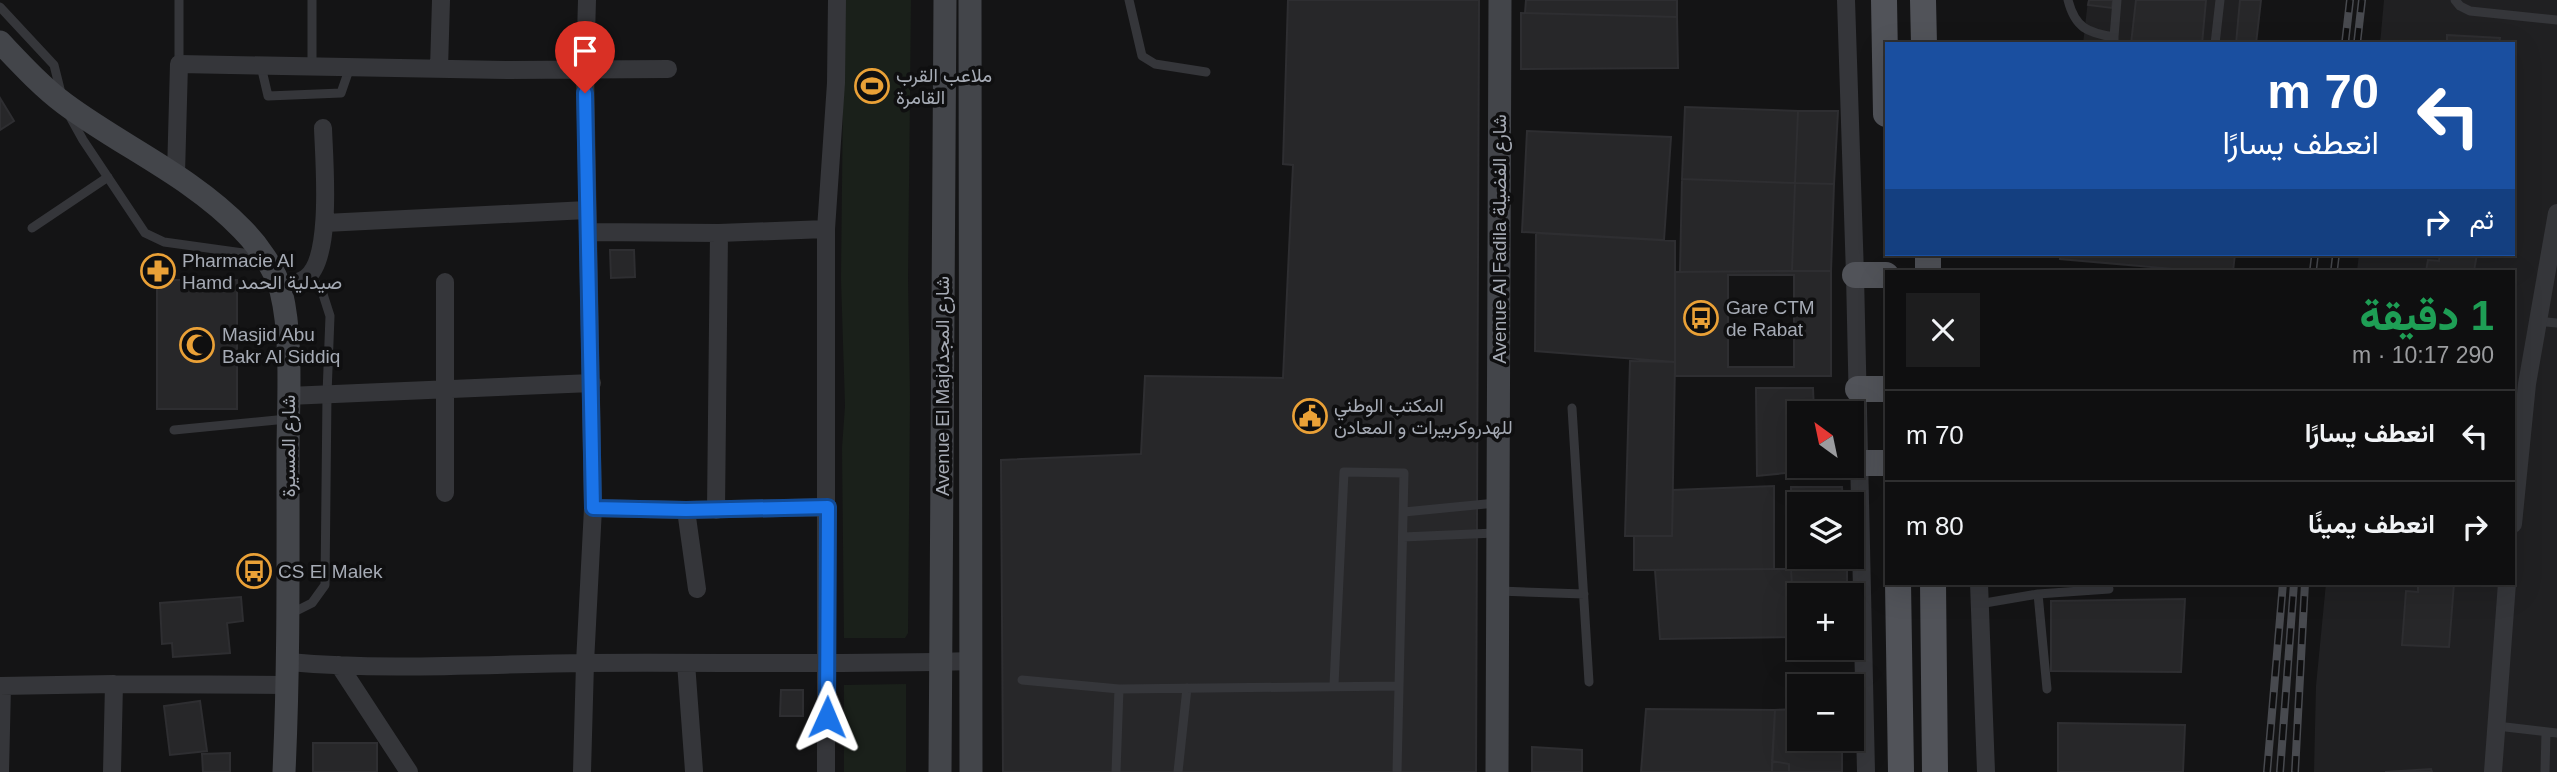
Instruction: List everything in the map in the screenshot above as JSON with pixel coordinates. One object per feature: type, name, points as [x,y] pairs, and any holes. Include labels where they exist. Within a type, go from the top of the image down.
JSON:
[{"type":"main road","points":[[1884,0],[1885,57]]},
{"type":"main road","points":[[1923,0],[1924,42]]},
{"type":"main road","points":[[1856,275],[1885,275]]},
{"type":"main road","points":[[1858,389],[1885,388]]},
{"type":"main road","points":[[1864,463],[1885,463]]},
{"type":"main road","points":[[1898,585],[1901,772]]},
{"type":"main road","points":[[1933,585],[1935,772]]},
{"type":"street","points":[[439,69],[441,0]]},
{"type":"street","points":[[582,772],[593,508],[585,70],[587,0]]},
{"type":"street","points":[[826,772],[826,229],[836,83],[837,0]]},
{"type":"street","name":"Avenue El Majdشارع المجد","points":[[940,772],[945,0]]},
{"type":"street","name":"Avenue El Majdشارع المجد","points":[[970,0],[971,772]]},
{"type":"street","name":"Avenue Al Fadila شارع الفضيلة","points":[[1497,772],[1500,0]]},
{"type":"street","points":[[1846,0],[1858,401]]},
{"type":"street","name":"شارع المسيرة","points":[[0,42],[22,66],[64,103],[142,155],[176,174],[240,226],[264,256],[280,288],[286,329],[288,408],[289,662],[284,772]]},
{"type":"street","points":[[176,174],[179,64],[439,69],[668,69]]},
{"type":"street","points":[[280,288],[307,277],[316,264],[322,245],[325,223],[323,128]]},
{"type":"street","points":[[325,223],[587,210]]},
{"type":"street","points":[[2515,496],[2536,321],[2557,213]]},
{"type":"street","points":[[589,232],[719,233],[826,229]]},
{"type":"street","points":[[716,510],[719,233]]},
{"type":"street","points":[[445,282],[445,493]]},
{"type":"street","points":[[288,408],[327,394],[592,383]]},
{"type":"street","points":[[1858,478],[1866,772]]},
{"type":"street","points":[[593,508],[716,510],[828,507]]},
{"type":"street","points":[[686,510],[697,589]]},
{"type":"street","points":[[1979,585],[1986,772]]},
{"type":"street","points":[[2493,772],[2507,585]]},
{"type":"street","points":[[289,662],[339,666],[879,664],[972,661]]},
{"type":"street","points":[[686,663],[694,771]]},
{"type":"street","points":[[339,666],[409,772]]},
{"type":"street","points":[[112,772],[114,684]]},
{"type":"street","points":[[0,772],[1,686],[288,685]]},
{"type":"lane","points":[[179,64],[180,0]]},
{"type":"lane","points":[[312,0],[312,66]]},
{"type":"lane","points":[[1129,0],[1142,56],[1155,64],[1206,72]]},
{"type":"lane","points":[[2068,0],[2078,23],[2092,33],[2114,40],[2117,0]]},
{"type":"lane","points":[[2215,42],[2220,0]]},
{"type":"lane","points":[[2455,0],[2464,10],[2557,20]]},
{"type":"lane","points":[[2488,13],[2489,0]]},
{"type":"lane","points":[[0,7],[54,65],[64,103],[83,140],[145,233],[164,242],[264,256]]},
{"type":"lane","points":[[261,66],[268,96],[341,93],[350,67]]},
{"type":"lane","points":[[32,228],[108,177]]},
{"type":"lane","points":[[288,615],[312,603],[326,585],[330,316],[321,288],[307,277]]},
{"type":"lane","points":[[2536,321],[2557,323]]},
{"type":"lane","points":[[173,430],[288,408]]},
{"type":"lane","points":[[1572,408],[1589,682]]},
{"type":"lane","points":[[1334,685],[1344,472],[1404,473],[1397,772]]},
{"type":"lane","points":[[1404,512],[1498,503]]},
{"type":"lane","points":[[1403,537],[1497,533]]},
{"type":"lane","points":[[1979,604],[2038,594],[2109,589]]},
{"type":"lane","points":[[1497,591],[1584,594]]},
{"type":"lane","points":[[2038,594],[2048,690]]},
{"type":"lane","points":[[1023,680],[1119,689],[1399,686]]},
{"type":"lane","points":[[1178,772],[1187,688]]},
{"type":"lane","points":[[1116,772],[1119,689]]},
{"type":"lane","points":[[2497,726],[2557,733]]},
{"type":"lane","points":[[2545,772],[2546,732]]},
{"type":"shaded area","points":[[844,0],[911,0],[908,633],[905,638],[844,638],[842,448],[845,406],[841,279]]},
{"type":"shaded area","points":[[2088,0],[2261,0],[2256,42],[2083,42]]},
{"type":"shaded area","points":[[2384,0],[2557,0],[2557,772],[2314,772],[2316,686],[2326,585],[2515,585],[2515,270],[2357,270],[2359,256],[2515,256],[2515,42],[2380,42]]},
{"type":"shaded area","points":[[906,684],[906,772],[844,772],[844,685]]},
{"type":"building","name":"المكتب الوطني للهدروكربيرات و المعادن","points":[[1288,0],[1479,0],[1476,772],[1003,772],[1001,460],[1141,454],[1145,376],[1283,378],[1293,165],[1283,164]]},
{"type":"building","points":[[1526,0],[1677,0],[1677,17],[1525,13]]},
{"type":"building","points":[[2089,0],[2113,0],[2112,8],[2088,5]]},
{"type":"building","points":[[2136,0],[2206,0],[2202,42],[2131,42]]},
{"type":"building","points":[[2240,0],[2261,0],[2256,42],[2236,42]]},
{"type":"building","points":[[1521,13],[1677,17],[1678,68],[1521,69]]},
{"type":"building","points":[[2447,35],[2500,38],[2499,42],[2447,42]]},
{"type":"building","points":[[0,98],[14,121],[0,130]]},
{"type":"building","points":[[1685,107],[1798,111],[1795,183],[1682,179]]},
{"type":"building","points":[[1798,111],[1838,111],[1834,184],[1795,183]]},
{"type":"building","points":[[1527,131],[1671,137],[1664,240],[1522,232]]},
{"type":"building","points":[[1682,179],[1795,183],[1792,271],[1680,272]]},
{"type":"building","points":[[1795,183],[1834,184],[1831,271],[1792,271]]},
{"type":"building","points":[[1536,233],[1675,241],[1675,362],[1535,351]]},
{"type":"building","points":[[610,250],[634,250],[635,277],[611,278]]},
{"type":"building","points":[[2060,256],[2235,256],[2233,270],[2186,270],[2060,259]]},
{"type":"building","points":[[2440,256],[2477,256],[2474,270],[2426,270],[2428,260],[2439,261]]},
{"type":"building","name":"Gare CTM de Rabat","points":[[1831,271],[1831,376],[1675,376],[1675,272]],"holes":[[[1728,275],[1794,275],[1794,367],[1728,367]]]},
{"type":"building","name":"Masjid Abu Bakr Al Siddiq","points":[[157,280],[237,280],[237,409],[157,409]]},
{"type":"building","points":[[1630,361],[1675,362],[1672,536],[1625,536]]},
{"type":"building","points":[[1756,388],[1813,388],[1814,401],[1787,401],[1787,473],[1757,476]]},
{"type":"building","points":[[1774,486],[1774,569],[1634,570],[1634,536],[1672,536],[1673,490]]},
{"type":"building","points":[[1791,487],[1842,487],[1842,492],[1791,492]]},
{"type":"building","points":[[1791,569],[1847,569],[1847,583],[1792,583]]},
{"type":"building","points":[[1791,569],[1792,583],[1787,583],[1787,637],[1660,639],[1655,570]]},
{"type":"building","points":[[2418,585],[2454,585],[2449,647],[2402,645],[2406,591],[2418,592]]},
{"type":"building","points":[[241,597],[243,621],[227,623],[230,653],[173,657],[172,643],[162,644],[160,603]]},
{"type":"building","points":[[2185,599],[2181,672],[2051,671],[2051,601]]},
{"type":"building","points":[[781,690],[803,690],[803,716],[780,716]]},
{"type":"building","points":[[200,701],[207,751],[170,755],[164,706]]},
{"type":"building","points":[[1646,709],[1775,710],[1772,772],[1641,772]]},
{"type":"building","points":[[1775,710],[1787,710],[1787,751],[1842,751],[1842,772],[1789,772],[1789,764],[1772,761]]},
{"type":"building","points":[[2058,723],[2185,725],[2183,772],[2058,772]]},
{"type":"building","points":[[313,743],[377,743],[377,772],[313,772]]},
{"type":"building","points":[[1532,747],[1582,750],[1582,772],[1532,772]]},
{"type":"building","points":[[230,753],[230,772],[203,772],[202,754]]},
{"type":"building","points":[[1772,761],[1789,764],[1789,772],[1772,772]]},
{"type":"building","points":[[2431,769],[2432,772],[2385,772]]},
{"type":"railway","points":[[2345,42],[2350,0]]},
{"type":"railway","points":[[2357,42],[2362,0]]},
{"type":"railway","points":[[2313,270],[2315,256]]},
{"type":"railway","points":[[2334,270],[2336,256]]},
{"type":"railway","points":[[2267,772],[2283,585]]},
{"type":"railway","points":[[2280,772],[2294,585]]},
{"type":"railway","points":[[2295,772],[2305,585]]},
{"type":"place","name":"ملاعب القرب القامرة","points":[[872,86]]},
{"type":"place","name":"Pharmacie Al Hamd صيدلية الحمد","points":[[158,271]]},
{"type":"place","name":"Gare CTM de Rabat","points":[[1701,318]]},
{"type":"place","name":"Masjid Abu Bakr Al Siddiq","points":[[197,345]]},
{"type":"place","name":"المكتب الوطني للهدروكربيرات و المعادن","points":[[1310,416]]},
{"type":"place","name":"CS El Malek","points":[[254,571]]},
{"type":"route","points":[[585,93],[593,508],[686,510],[828,507],[827,717]]}]
